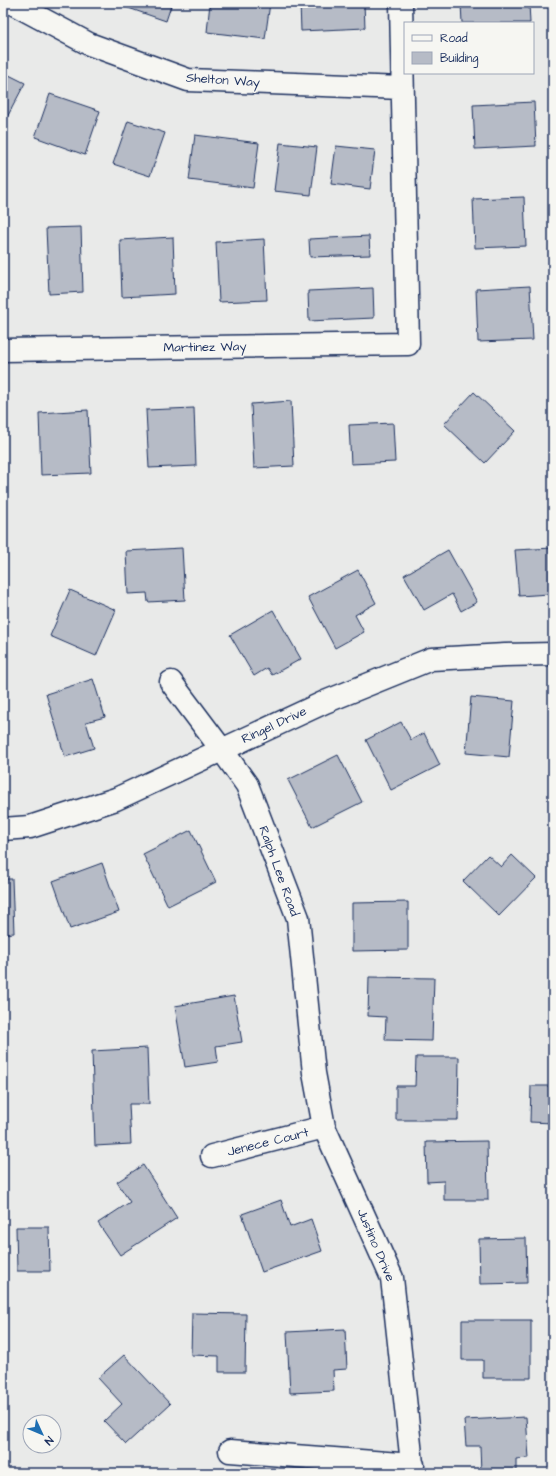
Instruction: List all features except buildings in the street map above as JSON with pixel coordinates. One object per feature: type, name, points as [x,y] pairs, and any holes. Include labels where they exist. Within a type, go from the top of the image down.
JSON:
[{"type":"street","name":"Shelton Way","points":[[12,3],[89,44],[188,80],[402,88]]},
{"type":"street","points":[[401,3],[402,88]]},
{"type":"street","name":"Martinez Way","points":[[3,350],[408,344],[402,88]]},
{"type":"street","name":"Ringel Drive","points":[[3,829],[30,827],[116,799],[325,702],[431,659],[553,654]]},
{"type":"street","name":"Ralph Lee Road","points":[[171,682],[247,785],[298,918],[314,1073]]},
{"type":"street","name":"Justino Drive","points":[[314,1073],[324,1127],[392,1278],[413,1469]]},
{"type":"street","name":"Jenece Court","points":[[212,1156],[324,1127]]},
{"type":"street","points":[[230,1451],[413,1469]]}]
